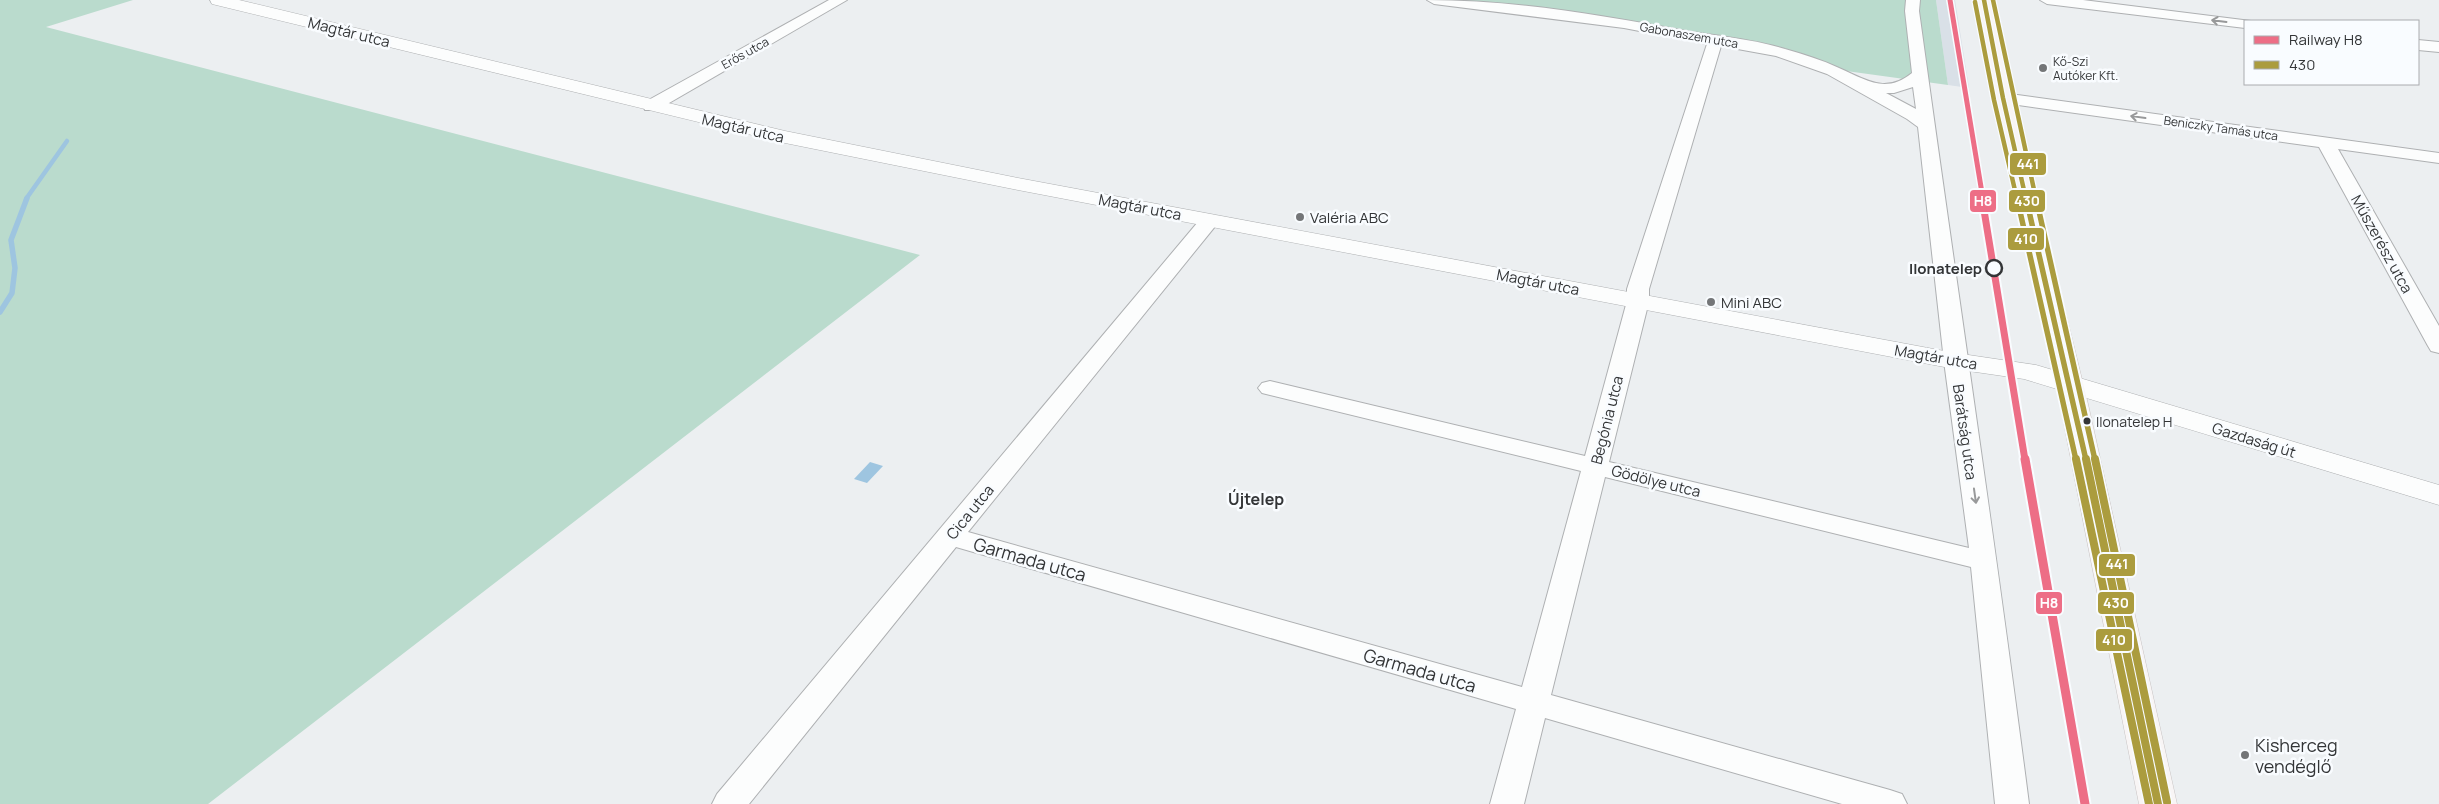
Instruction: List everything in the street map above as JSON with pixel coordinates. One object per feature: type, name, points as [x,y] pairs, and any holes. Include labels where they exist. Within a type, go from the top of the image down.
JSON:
[{"type":"main road","points":[[1984,0],[2158,804]]},
{"type":"street","name":"Magtár utca","points":[[218,0],[785,138],[1955,361],[2027,371],[2068,384]]},
{"type":"street","name":"Erős utca","points":[[651,106],[840,0]]},
{"type":"street","name":"Gabonaszem utca","points":[[1434,0],[1624,24],[1716,39],[1779,52],[1833,71],[1913,115],[1927,126]]},
{"type":"street","name":"Barátság utca","points":[[1913,0],[1920,74],[1955,361],[1984,561],[2012,804]]},
{"type":"street","points":[[2047,0],[2244,24]]},
{"type":"street","points":[[2194,0],[2194,17]]},
{"type":"street","name":"Begónia utca","points":[[1507,804],[1638,301],[1638,289],[1716,39]]},
{"type":"street","points":[[2419,45],[2439,47]]},
{"type":"street","points":[[1851,82],[1887,89],[1902,88],[1920,74]]},
{"type":"street","name":"Beniczky Tamás utca","points":[[2004,98],[2439,158]]},
{"type":"street","name":"Műszerész utca","points":[[2325,142],[2439,346]]},
{"type":"street","name":"Cica utca","points":[[731,804],[1210,220]]},
{"type":"street","name":"Gazdaság út","points":[[2068,384],[2439,495]]},
{"type":"street","name":"Gödölye utca","points":[[1270,388],[1984,561]]},
{"type":"street","name":"Garmada utca","points":[[950,536],[1890,804]]},
{"type":"shaded area","points":[[1936,0],[1955,0],[1969,88],[1948,85]]},
{"type":"green space","points":[[0,0],[133,0],[46,27],[920,255],[208,804],[0,804]]},
{"type":"green space","points":[[1456,0],[1936,0],[1948,85],[1839,70],[1787,49],[1718,36],[1624,20]]},
{"type":"water","points":[[870,462],[883,466],[867,483],[854,479]]},
{"type":"waterway","points":[[26,199],[67,141]]},
{"type":"waterway","points":[[0,312],[12,293],[15,268],[11,240],[27,198]]},
{"type":"rail line","name":"H8","points":[[1950,0],[2052,622],[2085,804]]},
{"type":"transit line","name":"430","points":[[1984,0],[2003,98],[2074,404],[2158,804]]},
{"type":"transit line","name":"441","points":[[1993,0],[2012,96],[2083,402],[2167,802]]},
{"type":"transit line","name":"410","points":[[1975,2],[1994,100],[2065,406],[2149,804]]},
{"type":"place","name":"Kő-Szi Autóker Kft.","points":[[2043,68]]},
{"type":"place","name":"Valéria ABC","points":[[1300,217]]},
{"type":"place","name":"Ilonatelep","points":[[1994,268]]},
{"type":"place","name":"Mini ABC","points":[[1711,302]]},
{"type":"place","name":"Ilonatelep H","points":[[2087,421]]},
{"type":"place","name":"Kisherceg vendéglő","points":[[2245,755]]},
{"type":"district","name":"Újtelep","points":[[1256,499]]}]
